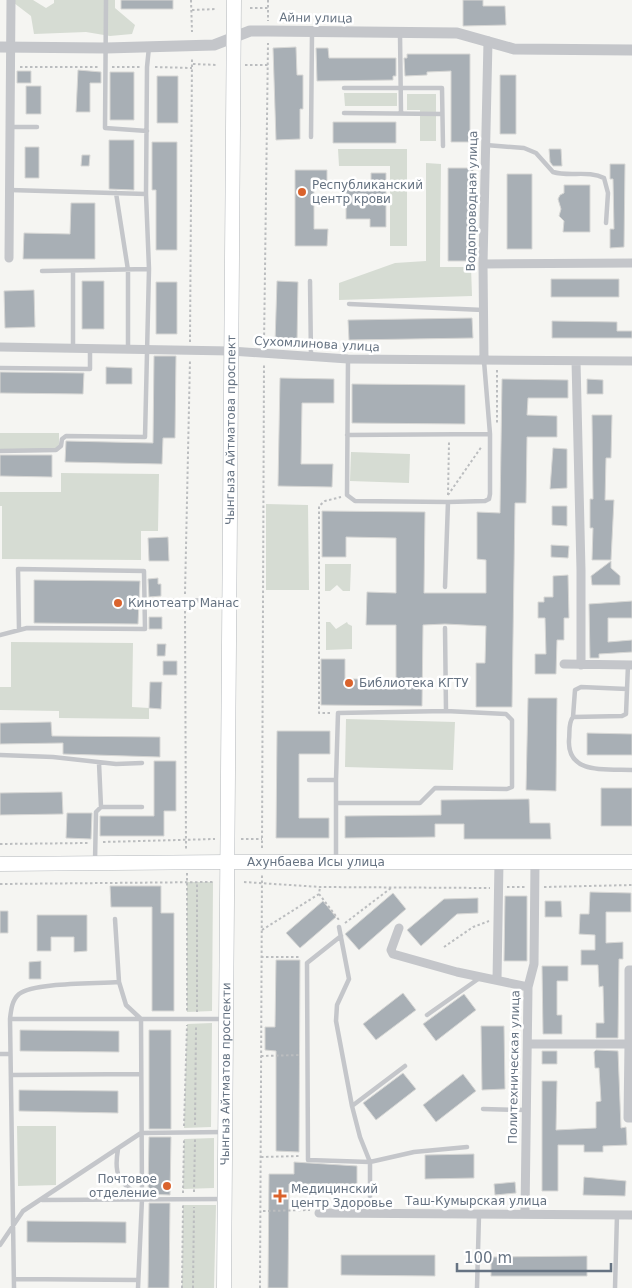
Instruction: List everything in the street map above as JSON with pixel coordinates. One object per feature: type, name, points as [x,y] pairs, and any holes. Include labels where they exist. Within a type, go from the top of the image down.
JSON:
[{"type":"main road","name":"Чынгыза Айтматова проспект","points":[[228,862],[234,0]]},
{"type":"main road","name":"Чынгыз Айтматов проспекти","points":[[224,1288],[228,862]]},
{"type":"main road","name":"Ахунбаева Исы улица","points":[[0,864],[632,862]]},
{"type":"street","points":[[9,258],[8,190],[11,128],[10,68],[6,47],[11,0]]},
{"type":"street","name":"Айни улица","points":[[6,47],[106,48],[214,45],[250,31],[312,31],[457,33],[514,49],[632,50]]},
{"type":"street","name":"Водопроводная улица","points":[[484,361],[483,264],[488,41]]},
{"type":"street","points":[[483,264],[632,263]]},
{"type":"street","name":"Сухомлинова улица","points":[[0,347],[231,351],[264,355],[348,359],[632,361]]},
{"type":"street","points":[[576,361],[581,570],[581,664]]},
{"type":"street","points":[[564,664],[630,665]]},
{"type":"street","points":[[497,980],[499,862]]},
{"type":"street","name":"Политехническая улица","points":[[525,1214],[528,987],[534,964],[535,862]]},
{"type":"street","points":[[399,928],[391,950],[393,954],[528,987]]},
{"type":"street","points":[[632,970],[629,970],[628,1118],[632,1118]]},
{"type":"street","points":[[528,1044],[629,1044]]},
{"type":"street","name":"Таш-Кумырская улица","points":[[320,1213],[632,1215]]},
{"type":"lane","points":[[106,0],[103,123],[105,128],[108,129],[147,131]]},
{"type":"lane","points":[[311,137],[312,31]]},
{"type":"lane","points":[[400,32],[401,113]]},
{"type":"lane","points":[[0,450],[56,450],[66,436],[145,437],[149,268],[146,194],[147,67],[150,46]]},
{"type":"lane","points":[[344,88],[442,88],[442,146]]},
{"type":"lane","points":[[344,113],[442,114]]},
{"type":"lane","points":[[11,128],[37,127]]},
{"type":"lane","points":[[486,145],[524,148],[536,153],[553,172],[574,176],[593,174],[604,178],[608,193],[606,223]]},
{"type":"lane","points":[[8,190],[146,194]]},
{"type":"lane","points":[[116,193],[128,270],[128,349]]},
{"type":"lane","points":[[42,271],[149,268]]},
{"type":"lane","points":[[73,271],[73,348]]},
{"type":"lane","points":[[310,281],[311,357]]},
{"type":"lane","points":[[349,304],[484,310]]},
{"type":"lane","points":[[0,368],[90,369],[90,348]]},
{"type":"lane","points":[[348,359],[347,496],[355,501],[448,502],[489,499],[490,434],[484,361]]},
{"type":"lane","points":[[347,435],[490,434]]},
{"type":"lane","points":[[445,587],[448,502]]},
{"type":"lane","points":[[0,635],[26,628],[145,629],[144,571],[18,569],[18,630]]},
{"type":"lane","points":[[146,601],[230,600]]},
{"type":"lane","points":[[445,628],[446,712]]},
{"type":"lane","points":[[573,717],[622,716],[627,709],[630,665]]},
{"type":"lane","points":[[627,689],[581,687],[575,690],[573,717],[570,721],[569,745],[572,757],[576,762],[587,768],[632,770]]},
{"type":"lane","points":[[336,803],[420,803],[435,788],[507,789],[512,787],[512,720],[506,714],[446,712],[338,713],[336,780],[336,803],[336,862]]},
{"type":"lane","points":[[0,755],[53,757],[99,763],[142,763]]},
{"type":"lane","points":[[99,763],[101,808]]},
{"type":"lane","points":[[309,780],[336,780]]},
{"type":"lane","points":[[95,863],[96,812],[101,808],[142,807]]},
{"type":"lane","points":[[115,919],[119,982],[126,1005],[141,1019],[142,1199],[138,1288]]},
{"type":"lane","points":[[339,927],[349,978],[337,1005],[336,1021],[352,1106],[360,1137],[370,1162],[370,1214]]},
{"type":"lane","points":[[341,936],[308,964],[308,1160],[370,1162],[414,1152],[467,1147]]},
{"type":"lane","points":[[427,1015],[481,977]]},
{"type":"lane","points":[[14,1288],[10,1054],[10,1019],[13,1003],[20,994],[36,987],[119,982]]},
{"type":"lane","points":[[10,1019],[226,1019]]},
{"type":"lane","points":[[0,1054],[10,1054]]},
{"type":"lane","points":[[352,1106],[405,1066]]},
{"type":"lane","points":[[11,1075],[140,1074]]},
{"type":"lane","points":[[483,1109],[525,1110]]},
{"type":"lane","points":[[0,1245],[24,1211],[142,1133],[226,1132]]},
{"type":"lane","points":[[118,1149],[115,1165],[118,1180],[142,1199]]},
{"type":"lane","points":[[40,1200],[225,1199]]},
{"type":"lane","points":[[477,1288],[479,1213]]},
{"type":"lane","points":[[615,1288],[617,1215]]},
{"type":"lane","points":[[14,1279],[138,1280]]},
{"type":"path","points":[[191,0],[192,32]]},
{"type":"path","points":[[268,0],[268,21]]},
{"type":"path","points":[[250,8],[268,8]]},
{"type":"path","points":[[191,10],[217,9]]},
{"type":"path","points":[[262,848],[264,355],[268,40]]},
{"type":"path","points":[[186,849],[185,601],[190,350],[192,55]]},
{"type":"path","points":[[192,64],[218,65]]},
{"type":"path","points":[[246,65],[268,65]]},
{"type":"path","points":[[10,68],[192,68]]},
{"type":"path","points":[[448,495],[490,434]]},
{"type":"path","points":[[448,502],[449,435]]},
{"type":"path","points":[[338,713],[318,713],[319,506],[325,501],[347,496]]},
{"type":"path","points":[[0,844],[186,838],[215,839]]},
{"type":"path","points":[[241,839],[262,839]]},
{"type":"path","points":[[260,1288],[262,871]]},
{"type":"path","points":[[182,1288],[187,1019],[187,872]]},
{"type":"path","points":[[193,1288],[197,882]]},
{"type":"path","points":[[0,884],[213,882]]},
{"type":"path","points":[[244,882],[320,887],[499,888],[632,885]]},
{"type":"path","points":[[320,887],[319,894],[339,918],[339,927]]},
{"type":"path","points":[[339,927],[392,887]]},
{"type":"path","points":[[262,930],[319,894]]},
{"type":"path","points":[[444,946],[473,927],[498,918]]},
{"type":"path","points":[[261,957],[303,957]]},
{"type":"path","points":[[261,1056],[308,1054]]},
{"type":"path","points":[[260,1158],[308,1156]]},
{"type":"shaded area","points":[[15,0],[33,0],[46,8],[54,3],[54,0],[115,0],[115,8],[135,25],[132,34],[110,36],[86,32],[34,34],[31,16],[14,3]]},
{"type":"shaded area","points":[[344,93],[397,93],[397,106],[345,106]]},
{"type":"shaded area","points":[[407,94],[436,94],[436,141],[420,141],[420,110],[407,110]]},
{"type":"shaded area","points":[[338,149],[407,149],[407,246],[390,246],[390,166],[339,166]]},
{"type":"shaded area","points":[[426,163],[441,164],[440,267],[471,267],[472,296],[339,300],[339,283],[395,263],[426,261]]},
{"type":"shaded area","points":[[0,433],[59,433],[59,446],[55,449],[0,449]]},
{"type":"shaded area","points":[[351,452],[410,454],[409,483],[350,481]]},
{"type":"shaded area","points":[[61,473],[159,474],[158,531],[141,531],[141,560],[2,559],[2,506],[0,506],[0,492],[61,492]]},
{"type":"shaded area","points":[[266,504],[308,505],[309,590],[266,590]]},
{"type":"shaded area","points":[[325,564],[351,564],[350,591],[343,591],[337,585],[330,591],[325,591]]},
{"type":"shaded area","points":[[326,622],[330,622],[336,629],[347,622],[352,626],[352,649],[326,650]]},
{"type":"shaded area","points":[[11,642],[133,643],[132,707],[149,708],[149,719],[59,718],[59,711],[0,710],[0,687],[11,687]]},
{"type":"shaded area","points":[[346,719],[455,722],[453,770],[345,767]]},
{"type":"shaded area","points":[[187,882],[213,882],[212,1011],[187,1012]]},
{"type":"shaded area","points":[[212,1023],[211,1127],[184,1128],[187,1024]]},
{"type":"shaded area","points":[[17,1126],[56,1126],[56,1185],[18,1186]]},
{"type":"shaded area","points":[[214,1138],[214,1188],[183,1189],[184,1139]]},
{"type":"shaded area","points":[[183,1205],[216,1205],[214,1288],[182,1288]]},
{"type":"building","points":[[121,0],[173,0],[173,9],[121,9]]},
{"type":"building","points":[[463,0],[483,0],[483,6],[505,6],[506,25],[463,26]]},
{"type":"building","points":[[296,47],[297,75],[303,75],[303,109],[300,109],[300,139],[276,140],[273,48]]},
{"type":"building","points":[[316,48],[328,48],[329,58],[396,58],[396,76],[393,76],[393,80],[317,81]]},
{"type":"building","points":[[407,54],[470,54],[470,142],[451,142],[451,71],[427,72],[427,75],[405,76],[404,58],[407,58]]},
{"type":"building","points":[[78,70],[101,72],[101,83],[90,83],[90,112],[76,112]]},
{"type":"building","points":[[17,71],[31,71],[31,83],[17,83]]},
{"type":"building","points":[[110,72],[134,72],[134,120],[110,120]]},
{"type":"building","points":[[500,75],[516,75],[516,134],[500,134]]},
{"type":"building","points":[[157,76],[178,76],[178,123],[157,123]]},
{"type":"building","points":[[26,86],[41,86],[41,114],[26,114]]},
{"type":"building","points":[[333,122],[396,122],[396,143],[333,143]]},
{"type":"building","points":[[109,140],[134,140],[134,190],[109,189]]},
{"type":"building","points":[[152,142],[177,142],[177,250],[156,250],[156,190],[152,190]]},
{"type":"building","points":[[25,147],[39,147],[39,178],[25,178]]},
{"type":"building","points":[[549,149],[561,149],[562,166],[553,166],[550,162]]},
{"type":"building","points":[[82,155],[90,155],[89,166],[81,166]]},
{"type":"building","points":[[610,164],[625,164],[624,247],[610,248],[610,229],[614,229],[613,179],[610,179]]},
{"type":"building","points":[[448,168],[473,168],[473,261],[448,261]]},
{"type":"building","name":"Республиканский центр крови","points":[[295,170],[327,170],[327,187],[314,187],[314,229],[328,229],[327,246],[295,246]]},
{"type":"building","points":[[371,173],[386,173],[386,227],[370,227],[370,219],[346,219],[346,187],[371,188]]},
{"type":"building","points":[[507,174],[532,174],[532,249],[507,249]]},
{"type":"building","points":[[564,185],[590,185],[590,232],[563,232],[564,221],[559,216],[561,209],[558,199],[564,193]]},
{"type":"building","points":[[71,203],[95,203],[95,259],[23,259],[24,233],[70,234]]},
{"type":"building","points":[[551,279],[619,279],[619,297],[551,297]]},
{"type":"building","points":[[82,281],[104,281],[104,329],[82,329]]},
{"type":"building","points":[[277,281],[298,282],[297,344],[275,343]]},
{"type":"building","points":[[156,282],[177,282],[177,334],[156,334]]},
{"type":"building","points":[[34,290],[35,327],[5,328],[4,291]]},
{"type":"building","points":[[472,318],[473,338],[349,340],[348,320]]},
{"type":"building","points":[[552,321],[617,322],[617,331],[632,331],[632,338],[552,338]]},
{"type":"building","points":[[154,356],[176,356],[175,438],[163,438],[162,464],[65,462],[66,441],[153,443]]},
{"type":"building","points":[[106,367],[132,368],[132,384],[106,384]]},
{"type":"building","points":[[0,372],[84,373],[83,394],[0,393]]},
{"type":"building","points":[[280,378],[334,379],[334,403],[302,403],[301,464],[333,464],[332,487],[278,486]]},
{"type":"building","points":[[502,379],[568,380],[568,398],[528,398],[527,415],[557,416],[557,437],[527,437],[526,503],[515,503],[512,707],[476,707],[476,663],[485,663],[486,626],[445,624],[423,625],[422,706],[321,705],[321,659],[345,659],[345,679],[396,679],[396,625],[366,625],[367,592],[396,593],[396,538],[346,537],[346,557],[322,557],[322,511],[425,512],[424,593],[486,593],[486,560],[477,559],[477,512],[500,513]]},
{"type":"building","points":[[587,379],[603,380],[603,394],[587,394]]},
{"type":"building","points":[[352,384],[465,385],[465,424],[352,423]]},
{"type":"building","points":[[592,415],[612,415],[611,458],[606,458],[605,500],[614,500],[611,560],[592,560],[593,528],[590,528],[590,499],[593,499]]},
{"type":"building","points":[[553,448],[567,449],[567,488],[550,489]]},
{"type":"building","points":[[0,455],[52,455],[52,477],[0,476]]},
{"type":"building","points":[[552,506],[567,506],[567,526],[552,525]]},
{"type":"building","points":[[168,537],[169,561],[149,561],[148,538]]},
{"type":"building","points":[[551,545],[569,546],[568,558],[551,557]]},
{"type":"building","points":[[611,561],[611,568],[620,576],[620,585],[592,585],[591,576]]},
{"type":"building","points":[[568,575],[569,618],[564,618],[564,640],[557,640],[556,674],[535,674],[535,654],[546,654],[545,618],[538,618],[538,602],[544,602],[544,597],[553,597],[553,576]]},
{"type":"building","points":[[158,578],[158,584],[161,584],[161,596],[149,597],[148,579]]},
{"type":"building","name":"Кинотеатр Манас","points":[[34,580],[140,581],[138,624],[34,623]]},
{"type":"building","points":[[632,601],[632,618],[608,618],[608,642],[632,640],[632,652],[599,654],[599,658],[590,658],[589,604]]},
{"type":"building","points":[[149,617],[162,617],[162,629],[149,629]]},
{"type":"building","points":[[157,644],[166,644],[165,656],[157,656]]},
{"type":"building","points":[[163,661],[177,661],[177,675],[163,675]]},
{"type":"building","points":[[150,682],[162,682],[161,709],[149,708]]},
{"type":"building","points":[[528,698],[557,698],[556,791],[526,790]]},
{"type":"building","points":[[51,722],[52,736],[160,737],[160,757],[63,754],[63,743],[0,744],[0,723]]},
{"type":"building","points":[[277,731],[330,731],[330,754],[299,754],[299,818],[329,818],[329,838],[276,838]]},
{"type":"building","points":[[587,733],[632,734],[632,755],[587,755]]},
{"type":"building","points":[[154,761],[176,761],[176,811],[164,811],[164,836],[100,836],[100,816],[154,816]]},
{"type":"building","points":[[601,788],[632,788],[632,826],[601,826]]},
{"type":"building","points":[[62,792],[63,814],[0,815],[0,793]]},
{"type":"building","points":[[529,799],[530,823],[550,823],[551,839],[464,839],[464,824],[435,824],[435,837],[345,838],[345,816],[441,815],[441,800]]},
{"type":"building","points":[[67,813],[92,813],[91,839],[66,838]]},
{"type":"building","points":[[110,886],[161,886],[161,913],[174,913],[174,1011],[152,1011],[152,907],[111,907]]},
{"type":"building","points":[[590,892],[631,893],[631,912],[606,912],[606,943],[623,942],[623,959],[619,959],[618,1038],[596,1038],[596,1023],[604,1023],[603,986],[599,987],[598,965],[581,965],[581,950],[595,950],[595,935],[579,934],[580,914],[589,914]]},
{"type":"building","points":[[393,893],[406,909],[359,950],[345,934]]},
{"type":"building","points":[[505,896],[527,896],[527,961],[504,961]]},
{"type":"building","points":[[478,898],[478,913],[457,914],[421,946],[407,930],[444,899]]},
{"type":"building","points":[[323,901],[336,917],[300,948],[286,933]]},
{"type":"building","points":[[545,901],[561,901],[562,917],[545,917]]},
{"type":"building","points":[[0,911],[8,911],[8,933],[0,933]]},
{"type":"building","points":[[37,915],[87,915],[87,951],[74,952],[74,937],[51,937],[51,951],[37,951]]},
{"type":"building","points":[[276,960],[300,960],[299,1152],[276,1151],[276,1051],[265,1050],[265,1027],[275,1027]]},
{"type":"building","points":[[41,961],[41,979],[29,979],[29,962]]},
{"type":"building","points":[[542,966],[568,966],[568,981],[557,981],[557,1015],[562,1015],[562,1034],[543,1034]]},
{"type":"building","points":[[403,993],[416,1010],[376,1040],[363,1024]]},
{"type":"building","points":[[464,994],[476,1010],[436,1041],[423,1024]]},
{"type":"building","points":[[481,1026],[504,1026],[505,1089],[482,1090]]},
{"type":"building","points":[[20,1030],[119,1031],[119,1052],[20,1051]]},
{"type":"building","points":[[149,1030],[171,1030],[171,1129],[149,1129]]},
{"type":"building","points":[[596,1050],[618,1051],[621,1128],[626,1127],[627,1145],[603,1146],[603,1152],[584,1152],[584,1145],[558,1145],[558,1191],[542,1191],[542,1081],[557,1081],[556,1130],[596,1128],[596,1102],[601,1101],[599,1068],[595,1068],[594,1052]]},
{"type":"building","points":[[542,1051],[557,1051],[557,1064],[542,1064]]},
{"type":"building","points":[[403,1073],[416,1089],[376,1120],[363,1103]]},
{"type":"building","points":[[463,1074],[476,1091],[436,1122],[423,1105]]},
{"type":"building","points":[[19,1090],[118,1091],[118,1113],[19,1111]]},
{"type":"building","points":[[149,1137],[171,1137],[170,1195],[148,1194]]},
{"type":"building","points":[[474,1154],[474,1178],[425,1179],[425,1155]]},
{"type":"building","points":[[294,1162],[357,1166],[357,1184],[289,1184],[288,1288],[268,1288],[269,1174],[294,1174]]},
{"type":"building","points":[[584,1177],[626,1181],[625,1196],[583,1195]]},
{"type":"building","points":[[515,1182],[516,1193],[495,1195],[494,1184]]},
{"type":"building","points":[[149,1203],[170,1203],[169,1288],[148,1288]]},
{"type":"building","points":[[27,1221],[126,1222],[126,1243],[27,1242]]},
{"type":"building","points":[[341,1255],[435,1255],[435,1276],[341,1275]]},
{"type":"building","points":[[587,1256],[587,1276],[491,1276],[491,1257]]},
{"type":"place","name":"Республиканский центр крови","points":[[302,192]]},
{"type":"place","name":"Кинотеатр Манас","points":[[118,603]]},
{"type":"place","name":"Библиотека КГТУ","points":[[349,683]]},
{"type":"place","name":"Почтовое отделение","points":[[167,1186]]},
{"type":"place","name":"Медицинский центр Здоровье","points":[[280,1196]]}]
